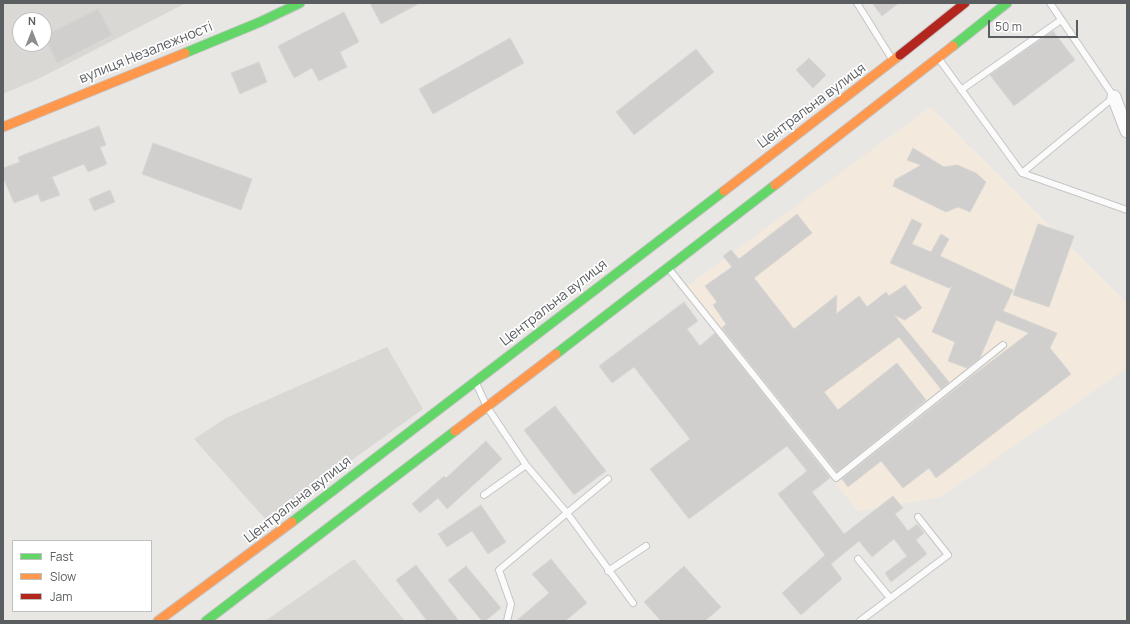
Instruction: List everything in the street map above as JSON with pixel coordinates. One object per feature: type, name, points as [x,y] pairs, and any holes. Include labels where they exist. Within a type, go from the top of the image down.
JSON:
[{"type":"street","name":"вулиця Незалежності","points":[[3,127],[260,22],[300,3]]},
{"type":"street","name":"Центральна вулиця","points":[[158,621],[248,556],[893,61],[965,3]]},
{"type":"street","points":[[206,621],[668,268],[1007,3]]},
{"type":"street","points":[[1114,97],[1127,131]]},
{"type":"lane","points":[[857,3],[893,61]]},
{"type":"lane","points":[[1022,172],[1114,97],[1060,20],[1050,3]]},
{"type":"lane","points":[[961,90],[1060,20]]},
{"type":"lane","points":[[938,58],[1022,172],[1127,210]]},
{"type":"lane","points":[[668,268],[836,478],[1003,345]]},
{"type":"lane","points":[[476,381],[487,407],[526,465],[567,513],[608,571],[633,603]]},
{"type":"lane","points":[[484,495],[526,465]]},
{"type":"lane","points":[[507,621],[511,604],[499,570],[608,479]]},
{"type":"lane","points":[[860,621],[869,618],[890,598],[948,555],[918,517]]},
{"type":"lane","points":[[608,571],[646,546]]},
{"type":"lane","points":[[858,559],[890,598]]},
{"type":"shaded area","points":[[3,3],[186,3],[40,78],[3,94]]},
{"type":"shaded area","points":[[930,107],[1127,303],[1127,368],[940,497],[858,511],[681,291]]},
{"type":"shaded area","points":[[387,347],[423,409],[267,521],[194,439],[226,418]]},
{"type":"shaded area","points":[[354,559],[405,621],[265,621]]},
{"type":"building","points":[[370,3],[420,3],[381,24]]},
{"type":"building","points":[[872,3],[899,3],[882,16]]},
{"type":"building","points":[[98,9],[112,35],[57,63],[52,52],[52,32]]},
{"type":"building","points":[[344,12],[359,42],[340,52],[347,67],[319,81],[312,68],[294,78],[278,46]]},
{"type":"building","points":[[1053,31],[1075,60],[1014,106],[990,75]]},
{"type":"building","points":[[510,38],[524,63],[433,114],[419,89]]},
{"type":"building","points":[[696,49],[714,72],[634,135],[616,112]]},
{"type":"building","points":[[809,58],[826,75],[813,88],[796,70]]},
{"type":"building","points":[[259,62],[267,82],[240,94],[231,73]]},
{"type":"building","points":[[99,126],[106,145],[100,147],[107,164],[88,172],[84,164],[52,177],[60,195],[41,202],[38,194],[14,203],[3,177],[3,168],[20,162],[18,157]]},
{"type":"building","points":[[153,143],[252,179],[241,210],[142,174]]},
{"type":"building","points":[[913,148],[944,167],[957,165],[976,173],[986,182],[970,212],[958,207],[946,212],[893,186],[895,180],[921,165],[907,160]]},
{"type":"building","points":[[110,190],[115,202],[94,211],[89,199]]},
{"type":"building","points":[[797,214],[812,233],[754,278],[794,329],[837,295],[836,314],[859,296],[867,307],[886,292],[889,296],[905,285],[922,308],[905,320],[894,315],[949,382],[941,389],[899,337],[824,392],[838,410],[897,363],[926,400],[837,472],[722,328],[726,324],[713,305],[717,302],[705,286],[732,267],[723,256],[731,250],[739,259]]},
{"type":"building","points":[[912,219],[922,224],[912,244],[931,252],[941,234],[949,239],[940,256],[1013,290],[1003,311],[1057,333],[1050,348],[1071,374],[936,478],[929,468],[903,488],[881,461],[848,487],[842,479],[1029,333],[996,320],[980,358],[967,368],[948,361],[955,342],[932,332],[952,286],[949,288],[890,263]]},
{"type":"building","points":[[1038,224],[1074,236],[1049,307],[1013,295]]},
{"type":"building","points":[[684,302],[698,321],[687,329],[700,346],[715,333],[830,478],[812,492],[844,534],[893,496],[903,508],[895,514],[908,531],[917,524],[924,533],[916,540],[927,554],[891,582],[885,573],[907,556],[894,539],[872,557],[859,541],[831,564],[842,579],[801,615],[782,593],[825,555],[778,494],[807,471],[787,446],[689,519],[650,469],[690,439],[634,367],[612,383],[599,366]]},
{"type":"building","points":[[555,406],[606,471],[574,495],[524,430]]},
{"type":"building","points":[[486,441],[502,459],[447,509],[438,498],[420,513],[412,504],[444,476],[446,478]]},
{"type":"building","points":[[481,505],[506,542],[488,554],[472,531],[447,547],[438,534]]},
{"type":"building","points":[[551,559],[587,603],[565,621],[516,621],[549,593],[532,574]]},
{"type":"building","points":[[416,565],[459,621],[427,621],[396,580]]},
{"type":"building","points":[[466,566],[501,608],[485,621],[482,621],[448,580]]},
{"type":"building","points":[[684,566],[721,607],[705,621],[661,621],[644,602]]},
{"type":"traffic: fast","points":[[185,53],[260,22],[300,3]]},
{"type":"traffic: fast","points":[[953,46],[1007,3]]},
{"type":"traffic: fast","points":[[556,354],[775,185]]},
{"type":"traffic: fast","points":[[292,522],[724,191]]},
{"type":"traffic: fast","points":[[206,621],[455,431]]},
{"type":"traffic: slow","points":[[775,185],[953,46]]},
{"type":"traffic: slow","points":[[3,127],[185,53]]},
{"type":"traffic: slow","points":[[724,191],[900,55]]},
{"type":"traffic: slow","points":[[455,431],[556,354]]},
{"type":"traffic: slow","points":[[158,621],[292,522]]},
{"type":"traffic: jam","points":[[900,55],[965,3]]}]
